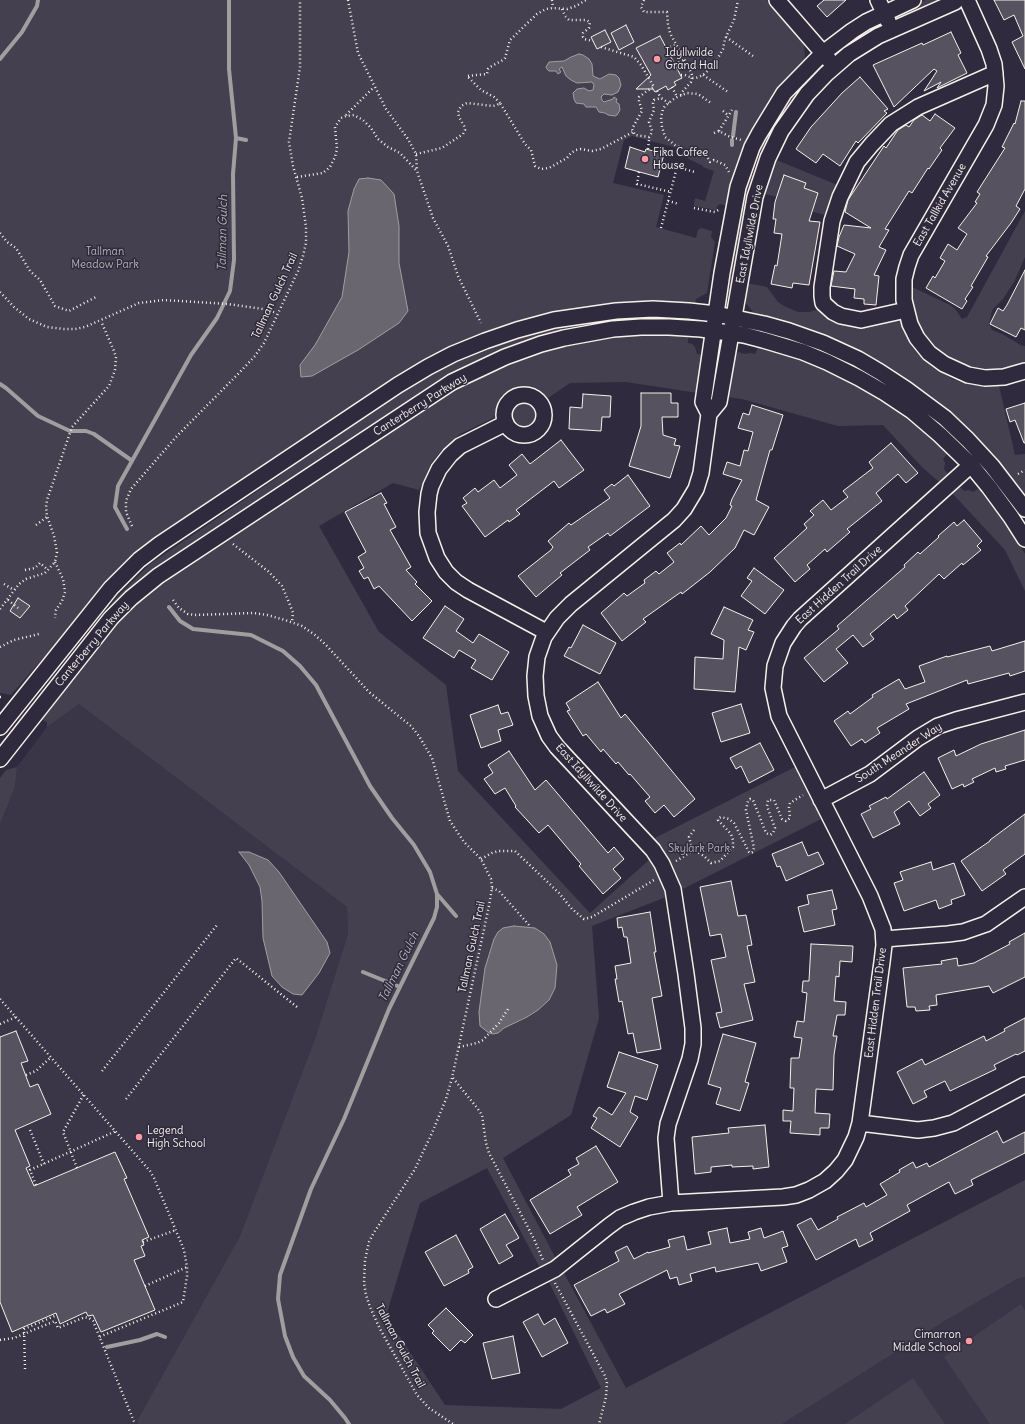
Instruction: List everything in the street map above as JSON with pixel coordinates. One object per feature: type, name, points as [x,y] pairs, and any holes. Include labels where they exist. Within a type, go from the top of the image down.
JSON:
[{"type":"street","points":[[778,0],[834,66]]},
{"type":"street","name":"East Idyllwilde Drive","points":[[709,414],[703,402],[716,314],[735,200],[741,177],[752,148],[767,119],[782,97],[794,81],[823,53],[881,6],[912,0]]},
{"type":"street","name":"East Idyllwilde Drive","points":[[671,1203],[667,1146],[668,1124],[690,1059],[693,1036],[674,894],[662,864],[653,850],[557,747],[544,725],[538,707],[535,676],[538,657],[546,632],[557,618],[571,604],[674,520],[684,509],[696,489],[700,477],[709,414],[719,402],[753,208],[768,158],[781,131],[812,89],[834,66],[849,54],[878,36],[955,2],[956,0]]},
{"type":"street","name":"East Tallkid Avenue","points":[[967,0],[992,57],[996,73],[996,96],[991,116],[909,261],[903,288],[906,310],[910,324],[922,345],[934,358],[954,370],[968,375],[985,378],[1004,377],[1025,371]]},
{"type":"street","points":[[881,6],[892,29]]},
{"type":"street","points":[[906,310],[861,320],[841,316],[833,312],[823,303],[822,287],[832,221],[840,197],[857,162],[891,124],[918,107],[996,73]]},
{"type":"street","name":"Canterberry Parkway","points":[[0,727],[111,588],[139,560],[166,539],[414,375],[447,357],[479,343],[517,330],[560,319],[603,312],[638,310],[682,311],[716,314],[780,328],[823,343],[863,362],[896,381],[936,411],[968,440],[992,466],[1025,509]]},
{"type":"street","name":"Canterberry Parkway","points":[[0,758],[106,624],[131,598],[158,576],[463,376],[504,357],[541,344],[564,338],[613,329],[680,327],[731,333],[763,340],[803,352],[859,378],[897,401],[922,419],[971,465],[1003,505],[1025,539]]},
{"type":"street","points":[[506,423],[460,446],[439,469],[429,494],[427,512],[428,533],[437,558],[446,572],[456,582],[546,632]]},
{"type":"street","name":"East Hidden Trail Drive","points":[[496,1300],[555,1269],[604,1229],[620,1218],[646,1208],[671,1203],[783,1197],[809,1190],[825,1181],[842,1165],[852,1148],[860,1123],[882,962],[884,939],[881,921],[875,906],[783,724],[777,710],[773,680],[779,650],[788,634],[800,620],[971,465]]},
{"type":"street","name":"South Meander Way","points":[[821,800],[870,774],[918,738],[938,726],[1025,702]]},
{"type":"street","points":[[884,939],[963,932],[986,924],[1025,897]]},
{"type":"street","points":[[860,1123],[923,1130],[934,1128],[953,1123],[1025,1085]]},
{"type":"path","name":"Tallman Gulch Trail","points":[[132,526],[126,512],[126,501],[131,489],[176,437],[255,356],[264,343],[298,271],[306,243],[305,213],[289,142],[300,67],[300,0]]},
{"type":"path","points":[[348,0],[358,53],[386,109],[408,139],[416,154],[417,171],[433,218],[448,246],[462,286],[481,323]]},
{"type":"path","points":[[552,0],[553,8]]},
{"type":"path","points":[[586,0],[576,6],[562,9],[546,9],[537,14],[510,40],[505,58],[503,60],[490,68],[487,74],[467,76],[481,90],[494,97],[500,103],[525,144],[531,150],[534,164],[539,169],[545,169],[552,166],[567,158],[576,150],[601,150],[633,132]]},
{"type":"path","points":[[644,0],[641,7],[642,11],[667,12],[668,28],[691,72],[692,78],[690,84],[681,95]]},
{"type":"path","points":[[681,75],[692,78],[703,75],[714,65],[723,49],[726,37],[734,20],[738,0]]},
{"type":"path","points":[[562,9],[565,16],[569,20],[586,20],[590,22],[589,28],[583,33],[583,37],[584,39],[593,41]]},
{"type":"path","points":[[726,37],[753,56]]},
{"type":"path","points":[[670,47],[676,45]]},
{"type":"path","points":[[601,47],[634,57],[641,65],[654,87],[640,97],[639,101],[642,111],[633,126],[633,132]]},
{"type":"path","points":[[675,64],[684,60]]},
{"type":"path","points":[[703,75],[728,92]]},
{"type":"path","points":[[346,116],[374,87]]},
{"type":"path","points":[[672,88],[677,97]]},
{"type":"path","points":[[657,91],[661,98],[668,103]]},
{"type":"path","points":[[692,150],[688,153],[684,148],[675,145],[664,134],[661,117],[663,110],[668,103],[687,93],[694,93],[702,96],[711,103]]},
{"type":"path","points":[[648,149],[650,140],[649,137],[652,132],[649,122],[654,110],[653,103],[654,100],[661,98]]},
{"type":"path","points":[[416,154],[442,148],[463,134],[465,130],[458,112],[464,103],[493,106],[497,106],[500,103]]},
{"type":"path","points":[[714,133],[719,131],[732,110]]},
{"type":"path","points":[[723,111],[729,116]]},
{"type":"path","points":[[297,177],[323,173],[330,167],[335,157],[337,148],[335,127],[341,118],[354,115],[363,120],[371,128],[378,139],[388,147],[400,153],[417,171]]},
{"type":"path","points":[[719,131],[728,136],[741,140]]},
{"type":"path","points":[[633,132],[636,135],[649,137]]},
{"type":"path","points":[[708,158],[710,162],[714,160],[725,164],[729,172]]},
{"type":"path","points":[[662,162],[695,172]]},
{"type":"path","points":[[661,228],[677,167]]},
{"type":"path","points":[[639,172],[637,184],[671,192]]},
{"type":"path","points":[[668,201],[679,204]]},
{"type":"path","points":[[694,208],[715,212],[720,208]]},
{"type":"path","points":[[0,233],[7,242],[16,248],[30,271],[40,280],[55,306],[68,311],[96,297]]},
{"type":"path","points":[[0,292],[29,319],[47,327],[64,329],[85,327],[138,303],[149,301],[164,300],[245,306],[277,313]]},
{"type":"path","points":[[0,609],[19,584],[26,579],[45,573],[55,562],[57,552],[47,516],[47,500],[70,431],[109,386],[114,376],[116,357],[113,346],[101,321]]},
{"type":"path","points":[[1018,474],[1025,470]]},
{"type":"path","points":[[36,525],[47,516]]},
{"type":"path","points":[[233,544],[269,572],[282,586],[292,609],[292,622]]},
{"type":"path","points":[[55,562],[63,579],[65,592],[62,601],[56,610],[55,618]]},
{"type":"path","points":[[25,570],[35,568],[40,563],[48,570]]},
{"type":"path","points":[[4,584],[14,590]]},
{"type":"path","points":[[8,600],[18,608]]},
{"type":"path","name":"Tallman Gulch Trail","points":[[173,600],[179,608],[188,614],[254,613],[292,622],[302,626],[315,635],[376,699],[406,722],[419,736],[432,758],[450,821],[464,842],[480,859],[491,879],[492,888],[489,906],[452,1078],[425,1150],[415,1169],[380,1222],[369,1242],[366,1251],[364,1268],[364,1283],[370,1307],[380,1329],[412,1386],[429,1408],[453,1424]]},
{"type":"path","points":[[0,647],[14,640],[39,634]]},
{"type":"path","points":[[694,830],[689,837],[691,845],[694,850],[704,856],[711,863],[723,860],[733,847],[734,843],[731,834],[718,820],[719,818],[724,817],[730,819],[734,823],[748,852],[751,853],[754,852],[754,848],[746,810],[748,801],[750,799],[753,800],[766,833],[770,835],[774,833],[775,828],[767,806],[768,800],[774,800],[782,819],[786,821],[790,818],[790,803],[803,795]]},
{"type":"path","points":[[480,859],[492,853],[507,850],[515,851],[558,893],[572,909],[584,919],[592,917],[654,880]]},
{"type":"path","points":[[676,861],[694,850]]},
{"type":"path","points":[[492,888],[498,891],[529,925]]},
{"type":"path","points":[[102,1071],[217,925]]},
{"type":"path","points":[[126,1098],[236,958],[297,1006]]},
{"type":"path","points":[[0,999],[145,1164],[154,1178],[184,1250],[187,1267],[183,1302],[99,1336]]},
{"type":"path","points":[[459,1047],[483,1040],[499,1023],[508,1009]]},
{"type":"path","points":[[0,1024],[16,1017]]},
{"type":"path","points":[[26,1075],[36,1071],[52,1057]]},
{"type":"path","points":[[452,1078],[482,1115],[486,1143],[491,1158],[543,1260]]},
{"type":"path","points":[[77,1168],[63,1132],[84,1094]]},
{"type":"path","points":[[30,1130],[44,1164]]},
{"type":"path","points":[[36,1185],[30,1170],[116,1131]]},
{"type":"path","points":[[143,1242],[176,1230]]},
{"type":"path","points":[[145,1286],[187,1267]]},
{"type":"path","points":[[553,1279],[607,1382],[606,1397],[599,1424]]},
{"type":"path","points":[[25,1369],[24,1329],[57,1315]]},
{"type":"path","points":[[90,1315],[135,1424]]},
{"type":"path","points":[[0,1340],[7,1340],[54,1321],[58,1328],[85,1317],[93,1321]]},
{"type":"shaded area","points":[[579,54],[589,59],[592,64],[593,76],[600,79],[609,74],[616,75],[619,78],[621,85],[618,92],[612,95],[604,94],[601,97],[604,102],[613,99],[614,97],[617,99],[616,102],[619,104],[620,110],[617,115],[608,115],[599,112],[596,107],[586,107],[584,104],[576,103],[573,93],[577,89],[584,88],[589,91],[593,90],[594,85],[592,82],[577,83],[566,76],[562,67],[559,69],[561,72],[558,74],[556,71],[549,71],[546,67],[549,62],[564,61]]},
{"type":"shaded area","points":[[368,178],[381,180],[394,194],[399,226],[399,263],[408,311],[399,323],[358,350],[312,376],[301,377],[300,365],[315,345],[342,297],[349,252],[348,211],[354,189],[359,179]]},
{"type":"shaded area","name":"Legend High School","points":[[79,704],[347,907],[348,934],[315,1039],[240,1236],[137,1421],[138,1424],[0,1424],[0,824],[15,787],[17,767],[47,727]]},
{"type":"shaded area","points":[[239,852],[249,852],[268,860],[279,872],[327,942],[330,953],[319,973],[302,995],[293,994],[282,987],[272,976],[263,938],[260,887],[249,865]]},
{"type":"shaded area","points":[[514,926],[535,928],[544,934],[550,942],[557,965],[555,988],[549,1000],[538,1010],[504,1028],[498,1033],[493,1034],[489,1033],[480,1026],[479,1012],[485,968],[494,939],[498,932],[503,928]]},
{"type":"shaded area","name":"Cimarron Middle School","points":[[1025,1277],[1025,1424],[782,1424],[943,1322],[1017,1279]]},
{"type":"green space","name":"Tallman Meadow Park","points":[[0,0],[767,0],[804,44],[805,61],[788,78],[765,111],[727,206],[720,204],[717,206],[716,210],[694,206],[695,198],[705,201],[714,171],[689,159],[681,149],[632,136],[624,140],[613,183],[664,195],[656,227],[696,238],[698,230],[701,228],[712,231],[711,237],[715,242],[707,293],[696,299],[695,304],[619,303],[558,312],[529,319],[473,338],[381,388],[294,445],[187,521],[73,628],[37,665],[11,695],[0,694]]},
{"type":"green space","points":[[926,0],[944,0],[907,16],[897,14],[897,13]]},
{"type":"green space","points":[[873,25],[876,25],[878,28],[845,49],[840,48]]},
{"type":"green space","points":[[817,68],[820,71],[765,149],[757,154],[758,147],[790,95]]},
{"type":"green space","points":[[774,159],[838,186],[829,216],[785,204],[777,197],[762,193]]},
{"type":"green space","points":[[750,174],[754,176],[754,178],[731,293],[726,295],[742,198]]},
{"type":"green space","points":[[1025,211],[1025,257],[1014,282],[1003,299],[992,310],[989,324],[992,330],[1004,335],[1022,346],[1025,346],[1025,363],[1004,369],[987,371],[972,368],[945,356],[932,345],[922,330],[916,317],[913,307],[912,287],[950,305],[962,319],[967,317]]},
{"type":"green space","points":[[746,283],[767,287],[778,302],[798,312],[809,312],[821,309],[899,320],[916,352],[931,366],[952,379],[963,383],[988,387],[999,386],[1015,455],[1025,454],[1025,496],[1013,479],[984,445],[961,422],[933,399],[885,366],[855,350],[796,325],[754,313],[746,303]]},
{"type":"green space","points":[[632,317],[629,320],[618,321],[515,348],[163,568],[33,705],[117,597],[150,564],[281,475],[317,446],[408,384],[480,348],[577,321]]},
{"type":"green space","points":[[647,334],[688,335],[688,343],[695,347],[697,354],[704,355],[698,393],[626,382],[570,383],[548,398],[539,389],[533,387],[519,386],[513,388],[503,394],[499,399],[498,410],[493,418],[460,434],[441,451],[432,462],[419,490],[393,483],[319,526],[379,632],[446,685],[458,771],[590,913],[649,860],[663,885],[666,897],[592,926],[599,1018],[571,1115],[503,1158],[556,1259],[540,1268],[487,1168],[420,1203],[386,1316],[445,1405],[561,1409],[601,1388],[549,1282],[564,1273],[626,1388],[1025,1180],[1025,1277],[1017,1279],[943,1322],[782,1424],[138,1424],[137,1421],[240,1236],[315,1039],[348,934],[347,907],[79,704],[47,727],[47,722],[41,719],[95,648],[124,614],[152,590],[449,392],[512,361],[557,347],[596,339]]},
{"type":"green space","points":[[758,347],[778,352],[820,367],[841,377],[907,417],[948,453],[943,459],[945,463],[944,469],[948,474],[939,482],[922,467],[883,425],[838,426],[742,399],[728,397],[735,357],[738,352],[755,354]]},
{"type":"green space","points":[[717,348],[720,350],[712,403],[708,401]]},
{"type":"green space","points":[[524,400],[534,405],[539,415],[534,425],[524,430],[514,425],[509,415],[514,405]]},
{"type":"green space","points":[[959,486],[964,491],[969,490],[973,492],[980,488],[999,512],[1016,538],[1025,554],[1025,591],[1005,550],[952,493]]},
{"type":"green space","points":[[17,767],[15,787],[0,824],[0,778],[6,770]]},
{"type":"green space","name":"Skylark Park","points":[[795,767],[821,819],[681,890],[670,862],[653,839]]},
{"type":"green space","points":[[1021,1304],[1025,1311],[1025,1424],[990,1424],[944,1357]]},
{"type":"green space","points":[[913,1378],[945,1424],[845,1424]]},
{"type":"building","points":[[824,0],[846,0],[827,17],[817,6]]},
{"type":"building","points":[[994,0],[1025,0],[1025,69],[1012,42],[1023,36],[1014,15],[1004,20]]},
{"type":"building","points":[[626,25],[634,42],[619,50],[611,33]]},
{"type":"building","points":[[605,30],[611,42],[597,49],[591,37]]},
{"type":"building","points":[[951,32],[961,53],[958,55],[967,73],[937,88],[941,82],[924,91],[937,71],[934,69],[894,107],[873,65]]},
{"type":"building","name":"Idyllwilde Grand Hall","points":[[660,36],[682,78],[674,82],[676,85],[668,90],[666,86],[655,92],[653,89],[636,89],[651,75],[636,48]]},
{"type":"building","points":[[860,77],[888,109],[884,111],[887,113],[858,143],[856,141],[840,166],[823,154],[816,163],[796,149],[811,127],[842,93]]},
{"type":"building","points":[[1021,101],[1025,101],[1025,189],[1016,206],[1020,209],[986,256],[988,257],[971,286],[973,287],[965,299],[967,301],[962,309],[926,288],[933,276],[935,278],[945,261],[940,258],[948,244],[957,250],[967,234],[958,228],[977,203],[975,202],[980,194],[977,192],[1005,148],[1002,147],[1014,123],[1015,124]]},
{"type":"building","points":[[935,114],[955,128],[940,148],[942,150],[929,169],[928,168],[912,193],[909,191],[885,229],[889,230],[879,247],[886,250],[874,275],[879,276],[876,305],[864,304],[864,299],[854,298],[855,289],[831,286],[834,271],[846,272],[855,254],[837,246],[844,225],[871,228],[845,212],[848,200],[884,146],[886,148],[898,130],[906,125],[909,127],[914,120],[922,115],[930,121]]},
{"type":"building","name":"Fika Coffee House","points":[[630,147],[645,152],[646,149],[664,154],[658,177],[625,168]]},
{"type":"building","points":[[784,175],[806,183],[804,188],[818,193],[809,221],[820,222],[809,285],[793,283],[792,288],[771,284],[775,265],[777,266],[782,234],[774,233],[776,219],[773,219],[775,202]]},
{"type":"building","points":[[1025,270],[1025,330],[1021,328],[1016,337],[990,324],[998,308],[1003,311],[1007,305]]},
{"type":"building","points":[[641,393],[671,393],[671,403],[678,403],[678,417],[662,417],[663,435],[676,439],[674,445],[680,446],[670,478],[629,466],[641,426]]},
{"type":"building","points":[[583,394],[611,396],[610,417],[602,417],[601,431],[569,429],[570,407],[582,408]]},
{"type":"building","points":[[1025,403],[1024,443],[1015,420],[1010,422],[1006,409]]},
{"type":"building","points":[[752,405],[783,415],[772,450],[770,450],[756,500],[769,507],[754,535],[744,530],[735,548],[710,572],[682,594],[681,592],[643,619],[646,622],[622,641],[601,613],[624,593],[627,596],[645,583],[644,580],[656,571],[659,574],[674,562],[667,553],[680,543],[681,545],[701,526],[709,535],[726,518],[732,506],[730,505],[732,499],[742,480],[723,474],[727,462],[740,466],[744,450],[748,451],[753,432],[738,428],[743,413],[749,415]]},
{"type":"building","points":[[561,440],[584,470],[559,488],[554,481],[516,510],[520,514],[509,522],[508,520],[485,537],[462,506],[467,503],[463,498],[475,488],[478,492],[494,480],[500,488],[517,475],[509,465],[522,454],[530,464]]},
{"type":"building","points":[[891,443],[918,473],[906,483],[898,474],[876,493],[882,501],[847,529],[850,532],[827,552],[825,549],[807,565],[810,569],[795,582],[774,558],[807,528],[804,524],[814,515],[810,511],[823,500],[831,510],[848,497],[843,491],[873,468],[869,462]]},
{"type":"building","points":[[628,475],[650,506],[610,536],[608,533],[588,547],[590,550],[560,573],[562,575],[536,597],[518,576],[551,550],[553,547],[548,541],[569,523],[571,525],[610,498],[604,490],[612,484],[614,486]]},
{"type":"building","points":[[381,493],[387,503],[384,504],[396,527],[390,530],[411,567],[406,570],[417,582],[415,584],[432,601],[412,621],[379,586],[374,589],[368,577],[364,579],[359,571],[364,568],[358,557],[366,552],[345,512]]},
{"type":"building","points":[[964,520],[982,541],[977,546],[981,550],[963,565],[962,563],[944,579],[939,574],[905,606],[908,610],[897,619],[894,614],[870,634],[874,639],[863,647],[853,635],[836,649],[848,663],[824,682],[804,658],[839,629],[837,626],[905,567],[904,565],[918,552],[920,554],[954,522],[957,526]]},
{"type":"building","points":[[754,568],[784,590],[765,614],[741,596],[752,581],[747,578]]},
{"type":"building","points":[[18,598],[30,606],[20,618],[10,611]]},
{"type":"building","points":[[445,606],[464,619],[456,631],[473,643],[479,634],[509,652],[492,680],[471,668],[476,660],[459,650],[454,658],[423,638]]},
{"type":"building","points":[[724,607],[753,620],[748,630],[754,632],[746,650],[739,647],[735,692],[694,689],[695,657],[723,659],[724,640],[711,634]]},
{"type":"building","points":[[583,625],[616,643],[600,674],[564,656],[569,647],[571,648]]},
{"type":"building","points":[[1025,641],[1025,671],[1010,676],[1009,673],[968,684],[967,680],[906,704],[909,709],[877,728],[880,733],[865,743],[862,739],[851,746],[834,721],[848,711],[850,714],[873,697],[872,695],[899,679],[905,689],[925,682],[919,666],[947,656],[990,646],[992,651]]},
{"type":"building","points":[[598,682],[621,718],[625,714],[695,799],[674,817],[664,805],[655,813],[645,801],[650,797],[618,762],[616,764],[603,749],[601,752],[586,734],[583,736],[567,711],[570,710],[566,703]]},
{"type":"building","points":[[741,704],[750,733],[721,742],[712,713]]},
{"type":"building","points":[[498,705],[501,714],[508,712],[513,725],[498,730],[501,741],[481,748],[470,715]]},
{"type":"building","points":[[1025,730],[1025,760],[1005,766],[1006,769],[996,772],[995,768],[972,779],[974,782],[964,787],[963,784],[952,789],[938,758],[954,750],[956,756],[981,744]]},
{"type":"building","points":[[760,743],[774,770],[749,783],[741,766],[736,769],[730,758]]},
{"type":"building","points":[[509,751],[535,790],[546,780],[608,853],[614,847],[624,859],[613,869],[621,878],[603,894],[579,866],[581,864],[548,825],[539,833],[515,807],[516,806],[505,788],[495,794],[484,779],[493,773],[488,765]]},
{"type":"building","points":[[924,772],[940,795],[928,804],[931,808],[920,816],[909,801],[894,812],[900,824],[873,838],[861,814],[871,809],[869,806],[886,797],[887,799]]},
{"type":"building","points":[[1025,814],[1025,854],[1003,870],[1006,874],[982,891],[961,861]]},
{"type":"building","points":[[802,842],[808,856],[818,852],[824,864],[786,881],[780,866],[777,867],[772,854]]},
{"type":"building","points":[[931,862],[933,870],[954,863],[965,895],[951,900],[952,904],[939,909],[936,900],[904,911],[894,883],[903,880],[900,872]]},
{"type":"building","points":[[731,881],[738,916],[746,915],[752,945],[747,946],[755,982],[744,984],[753,1020],[720,1028],[716,1013],[722,1012],[711,960],[726,957],[721,934],[710,936],[700,887]]},
{"type":"building","points":[[832,890],[837,909],[832,910],[835,925],[804,932],[798,907],[809,904],[807,895]]},
{"type":"building","points":[[650,912],[656,952],[654,952],[662,996],[652,998],[661,1049],[637,1053],[633,1033],[628,1034],[622,1001],[619,1002],[615,979],[617,979],[615,966],[631,963],[627,937],[624,937],[622,927],[618,928],[617,918]]},
{"type":"building","points":[[1025,933],[1025,977],[993,993],[989,986],[936,995],[937,1005],[929,1006],[930,1010],[916,1011],[915,1007],[907,1007],[903,968],[942,964],[941,961],[957,958],[958,966],[974,963],[1010,944],[1009,942]]},
{"type":"building","points":[[811,944],[853,946],[852,962],[840,961],[839,977],[836,976],[834,1001],[846,1002],[845,1015],[837,1015],[833,1036],[837,1036],[834,1055],[833,1090],[816,1089],[815,1113],[830,1114],[829,1128],[820,1128],[820,1135],[790,1133],[791,1121],[783,1121],[783,1110],[793,1111],[794,1088],[790,1088],[791,1058],[799,1058],[802,1038],[794,1037],[797,1021],[804,1022],[807,993],[802,992],[803,981],[809,981]]},
{"type":"building","points":[[1025,1018],[1025,1051],[994,1065],[996,1069],[950,1091],[945,1081],[924,1091],[927,1097],[913,1104],[897,1072],[922,1059],[925,1065],[984,1036],[986,1041]]},
{"type":"building","points":[[16,1031],[28,1061],[21,1063],[30,1087],[38,1084],[51,1114],[15,1130],[30,1166],[26,1168],[34,1186],[115,1152],[127,1178],[124,1179],[149,1237],[142,1240],[144,1245],[141,1246],[145,1256],[134,1260],[155,1310],[101,1332],[93,1315],[88,1316],[86,1312],[60,1324],[56,1313],[12,1332],[0,1302],[0,1037]]},
{"type":"building","points":[[723,1034],[756,1043],[745,1082],[749,1083],[740,1111],[716,1104],[721,1088],[708,1084]]},
{"type":"building","points":[[619,1052],[658,1065],[647,1100],[635,1096],[630,1112],[638,1117],[620,1147],[591,1128],[597,1118],[593,1116],[599,1107],[612,1115],[626,1093],[607,1087]]},
{"type":"building","points":[[765,1125],[769,1167],[753,1169],[753,1166],[732,1167],[732,1165],[711,1167],[711,1172],[695,1174],[692,1137],[729,1133],[728,1128]]},
{"type":"building","points":[[997,1131],[1003,1143],[1025,1132],[1025,1153],[971,1180],[973,1185],[955,1194],[949,1182],[907,1205],[910,1211],[870,1233],[873,1240],[859,1247],[856,1239],[816,1260],[797,1225],[811,1218],[818,1230],[838,1219],[837,1217],[864,1203],[866,1207],[887,1195],[880,1184],[913,1162],[916,1168],[927,1163],[929,1167]]},
{"type":"building","points":[[596,1146],[618,1182],[577,1207],[582,1215],[550,1234],[530,1200],[571,1175],[568,1170],[579,1164],[576,1158]]},
{"type":"building","points":[[505,1214],[519,1238],[506,1245],[513,1256],[499,1264],[480,1229]]},
{"type":"building","points":[[727,1228],[730,1243],[750,1239],[748,1232],[761,1228],[764,1238],[783,1231],[788,1246],[782,1248],[787,1262],[761,1271],[758,1263],[716,1272],[715,1267],[690,1274],[692,1281],[679,1285],[677,1277],[670,1279],[667,1270],[619,1294],[625,1304],[607,1313],[605,1309],[591,1316],[574,1285],[619,1261],[615,1252],[627,1246],[634,1259],[648,1252],[670,1247],[668,1240],[684,1236],[687,1250],[711,1244],[708,1232]]},
{"type":"building","points":[[456,1235],[473,1267],[468,1270],[469,1273],[444,1286],[425,1252]]},
{"type":"building","points":[[446,1308],[473,1335],[465,1343],[461,1340],[450,1351],[432,1333],[434,1331],[428,1325]]},
{"type":"building","points":[[538,1314],[544,1325],[555,1318],[568,1343],[542,1357],[523,1322]]},
{"type":"building","points":[[513,1336],[520,1373],[492,1379],[483,1343]]},
{"type":"waterway","points":[[0,59],[22,32],[37,6],[38,0]]},
{"type":"waterway","name":"Tallman Gulch","points":[[127,529],[115,507],[118,486],[191,355],[217,318],[230,291],[234,260],[233,174],[236,138],[229,69],[229,0]]},
{"type":"waterway","points":[[733,136],[736,112]]},
{"type":"waterway","points":[[236,138],[246,140]]},
{"type":"waterway","points":[[732,140],[732,145]]},
{"type":"waterway","points":[[0,384],[38,416],[70,431],[86,431],[94,434],[131,460]]},
{"type":"waterway","name":"Tallman Gulch","points":[[169,607],[180,621],[193,629],[251,635],[283,651],[300,666],[316,685],[370,786],[392,818],[414,845],[430,872],[437,894],[437,907],[434,918],[389,1009],[344,1119],[311,1189],[280,1275],[278,1299],[285,1336],[293,1357],[304,1376],[330,1400],[349,1424]]},
{"type":"waterway","points":[[437,894],[456,916]]},
{"type":"waterway","points":[[363,972],[400,987]]},
{"type":"waterway","points":[[107,1347],[140,1340],[157,1334],[165,1337]]},
{"type":"place","name":"Idyllwilde Grand Hall","points":[[657,59]]},
{"type":"place","name":"Fika Coffee House","points":[[645,159]]},
{"type":"place","name":"Legend High School","points":[[139,1137]]},
{"type":"place","name":"Cimarron Middle School","points":[[969,1341]]}]
